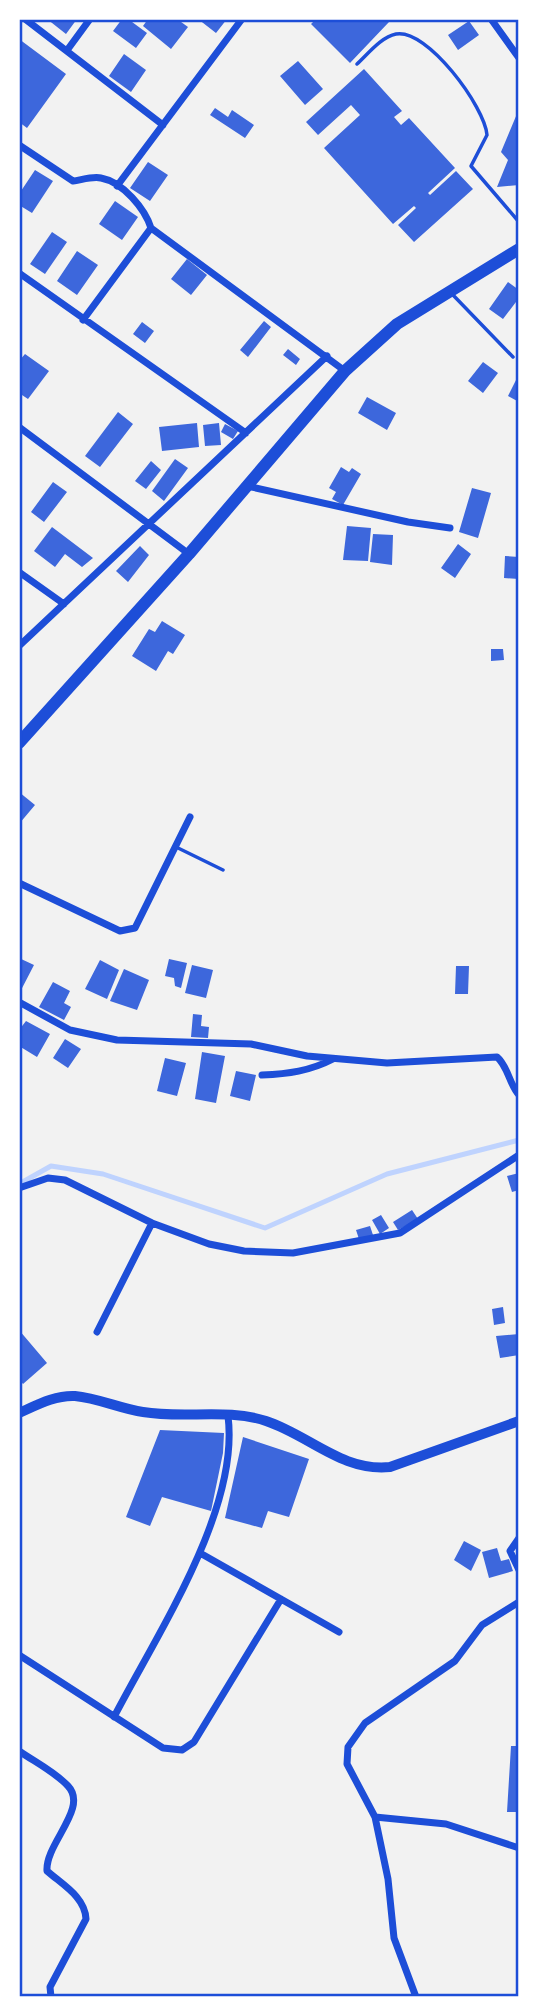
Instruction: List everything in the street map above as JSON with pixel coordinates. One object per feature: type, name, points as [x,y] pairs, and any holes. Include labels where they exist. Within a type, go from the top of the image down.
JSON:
[{"type":"main road","points":[[19,743],[189,554],[345,371],[397,324],[519,249]]},
{"type":"main road","points":[[19,1413],[53,1399],[76,1396],[143,1412],[228,1416],[266,1421],[327,1452],[372,1469],[390,1467],[519,1421]]},
{"type":"street","points":[[25,19],[68,49],[163,125]]},
{"type":"street","points":[[68,49],[90,19]]},
{"type":"street","points":[[117,186],[242,19]]},
{"type":"street","points":[[491,19],[519,58]]},
{"type":"street","points":[[19,145],[73,181],[102,178],[117,186],[145,209],[151,228],[345,371]]},
{"type":"street","points":[[83,320],[151,228]]},
{"type":"street","points":[[19,274],[246,433]]},
{"type":"street","points":[[19,646],[327,356]]},
{"type":"street","points":[[19,427],[189,554]]},
{"type":"street","points":[[247,486],[408,522],[450,528]]},
{"type":"street","points":[[19,572],[64,604]]},
{"type":"street","points":[[19,883],[120,931],[129,930],[140,924],[190,817]]},
{"type":"street","points":[[19,1002],[70,1030],[117,1040],[251,1044],[307,1056],[412,1063],[497,1057],[502,1062],[511,1086],[519,1095]]},
{"type":"street","points":[[262,1075],[292,1074],[318,1067],[333,1058]]},
{"type":"street","points":[[19,1188],[48,1178],[65,1180],[152,1223],[209,1244],[244,1251],[293,1253],[400,1233],[519,1155]]},
{"type":"street","points":[[97,1332],[152,1223]]},
{"type":"street","points":[[114,1717],[200,1553],[216,1514],[232,1443],[228,1416]]},
{"type":"street","points":[[519,1538],[510,1551],[519,1570]]},
{"type":"street","points":[[200,1553],[339,1632]]},
{"type":"street","points":[[19,1655],[163,1748],[181,1750],[194,1742],[281,1599]]},
{"type":"street","points":[[416,1997],[394,1938],[388,1880],[375,1817],[347,1764],[348,1747],[365,1723],[455,1661],[482,1625],[519,1602]]},
{"type":"street","points":[[19,1751],[70,1787],[74,1797],[75,1808],[51,1848],[47,1871],[78,1898],[85,1907],[86,1919],[50,1987],[51,1997]]},
{"type":"street","points":[[375,1817],[446,1824],[519,1848]]},
{"type":"lane","points":[[357,64],[386,38],[395,34],[406,34],[426,45],[480,108],[487,135],[471,166],[519,222]]},
{"type":"lane","points":[[449,291],[513,357]]},
{"type":"lane","points":[[176,848],[223,870]]},
{"type":"building","points":[[47,19],[77,19],[66,34]]},
{"type":"building","points":[[122,19],[128,19],[147,33],[136,48],[113,31]]},
{"type":"building","points":[[148,19],[177,19],[188,27],[171,49],[143,26]]},
{"type":"building","points":[[198,19],[227,19],[216,33]]},
{"type":"building","points":[[316,19],[387,19],[389,22],[350,63],[311,24]]},
{"type":"building","points":[[469,21],[479,35],[458,50],[448,35]]},
{"type":"building","points":[[19,39],[66,74],[27,128],[19,122]]},
{"type":"building","points":[[124,54],[146,70],[131,92],[109,76]]},
{"type":"building","points":[[298,61],[323,89],[305,105],[280,76]]},
{"type":"building","points":[[364,69],[402,111],[394,117],[401,125],[409,118],[455,168],[428,193],[430,195],[456,171],[473,189],[414,242],[398,225],[416,208],[414,206],[393,224],[324,148],[360,115],[351,105],[318,135],[306,122]]},
{"type":"building","points":[[215,108],[228,117],[232,110],[254,125],[245,138],[210,115]]},
{"type":"building","points":[[519,109],[519,185],[497,187],[508,160],[501,152]]},
{"type":"building","points":[[148,162],[168,175],[150,201],[130,188]]},
{"type":"building","points":[[35,170],[53,181],[32,213],[19,205],[19,194]]},
{"type":"building","points":[[115,201],[138,217],[122,240],[99,224]]},
{"type":"building","points":[[52,232],[67,242],[45,274],[30,264]]},
{"type":"building","points":[[77,251],[98,265],[77,295],[57,281]]},
{"type":"building","points":[[187,259],[207,275],[191,295],[171,279]]},
{"type":"building","points":[[508,282],[519,290],[519,298],[503,319],[489,309]]},
{"type":"building","points":[[264,321],[271,327],[248,357],[240,350]]},
{"type":"building","points":[[142,322],[154,331],[145,343],[133,334]]},
{"type":"building","points":[[288,349],[300,359],[296,365],[283,355]]},
{"type":"building","points":[[25,354],[49,371],[28,399],[19,393],[19,361]]},
{"type":"building","points":[[483,362],[498,373],[483,393],[468,381]]},
{"type":"building","points":[[519,374],[519,402],[508,396]]},
{"type":"building","points":[[367,397],[396,413],[387,430],[358,413]]},
{"type":"building","points":[[118,412],[133,424],[100,467],[85,456]]},
{"type":"building","points":[[197,423],[199,447],[162,451],[159,427]]},
{"type":"building","points":[[219,423],[221,445],[205,446],[203,425]]},
{"type":"building","points":[[225,424],[238,431],[233,439],[221,432]]},
{"type":"building","points":[[175,459],[188,468],[164,501],[152,491]]},
{"type":"building","points":[[151,461],[161,470],[146,489],[135,481]]},
{"type":"building","points":[[341,467],[349,472],[352,468],[361,474],[343,505],[332,499],[336,492],[329,488]]},
{"type":"building","points":[[53,482],[67,492],[44,522],[31,512]]},
{"type":"building","points":[[472,488],[491,493],[478,538],[459,532]]},
{"type":"building","points":[[347,526],[371,528],[368,561],[343,560]]},
{"type":"building","points":[[52,527],[93,558],[82,567],[65,554],[55,567],[34,551]]},
{"type":"building","points":[[373,534],[393,535],[392,565],[370,562]]},
{"type":"building","points":[[458,544],[471,554],[455,578],[441,568]]},
{"type":"building","points":[[140,546],[149,555],[128,582],[116,571]]},
{"type":"building","points":[[505,556],[519,557],[519,579],[504,578]]},
{"type":"building","points":[[162,621],[185,635],[173,654],[168,651],[156,671],[132,656],[149,629],[155,632]]},
{"type":"building","points":[[491,649],[503,649],[504,660],[491,661]]},
{"type":"building","points":[[19,792],[35,805],[19,824]]},
{"type":"building","points":[[19,958],[34,965],[19,994]]},
{"type":"building","points":[[169,959],[187,963],[181,988],[175,986],[174,978],[165,976]]},
{"type":"building","points":[[100,960],[119,970],[107,999],[85,989]]},
{"type":"building","points":[[192,965],[213,970],[206,998],[185,993]]},
{"type":"building","points":[[456,966],[469,966],[468,994],[455,994]]},
{"type":"building","points":[[124,969],[149,980],[137,1010],[110,1001]]},
{"type":"building","points":[[53,982],[70,991],[64,1003],[71,1007],[64,1020],[39,1007]]},
{"type":"building","points":[[193,1014],[202,1015],[201,1026],[209,1027],[208,1038],[191,1037]]},
{"type":"building","points":[[26,1021],[50,1034],[37,1057],[19,1046],[19,1030]]},
{"type":"building","points":[[65,1039],[81,1049],[68,1068],[53,1058]]},
{"type":"building","points":[[202,1052],[225,1056],[216,1103],[195,1099]]},
{"type":"building","points":[[165,1058],[186,1063],[177,1096],[157,1091]]},
{"type":"building","points":[[236,1071],[256,1075],[250,1101],[230,1096]]},
{"type":"building","points":[[519,1173],[519,1190],[512,1192],[507,1176]]},
{"type":"building","points":[[412,1210],[418,1219],[398,1230],[393,1222]]},
{"type":"building","points":[[381,1215],[389,1228],[380,1234],[372,1220]]},
{"type":"building","points":[[370,1226],[373,1235],[359,1239],[356,1230]]},
{"type":"building","points":[[503,1307],[505,1323],[494,1325],[492,1309]]},
{"type":"building","points":[[19,1330],[47,1363],[23,1384],[19,1379],[19,1368],[22,1365],[19,1361]]},
{"type":"building","points":[[519,1334],[519,1355],[500,1358],[496,1336]]},
{"type":"building","points":[[160,1430],[224,1433],[223,1453],[211,1511],[162,1497],[150,1526],[126,1517]]},
{"type":"building","points":[[243,1437],[309,1459],[289,1517],[268,1511],[262,1528],[225,1518]]},
{"type":"building","points":[[464,1541],[481,1550],[471,1571],[454,1560]]},
{"type":"building","points":[[497,1548],[501,1561],[509,1559],[513,1571],[489,1578],[482,1552]]},
{"type":"building","points":[[511,1746],[519,1746],[519,1812],[507,1812]]},
{"type":"waterway","points":[[19,1184],[51,1166],[103,1174],[265,1228],[387,1174],[519,1140]]}]
